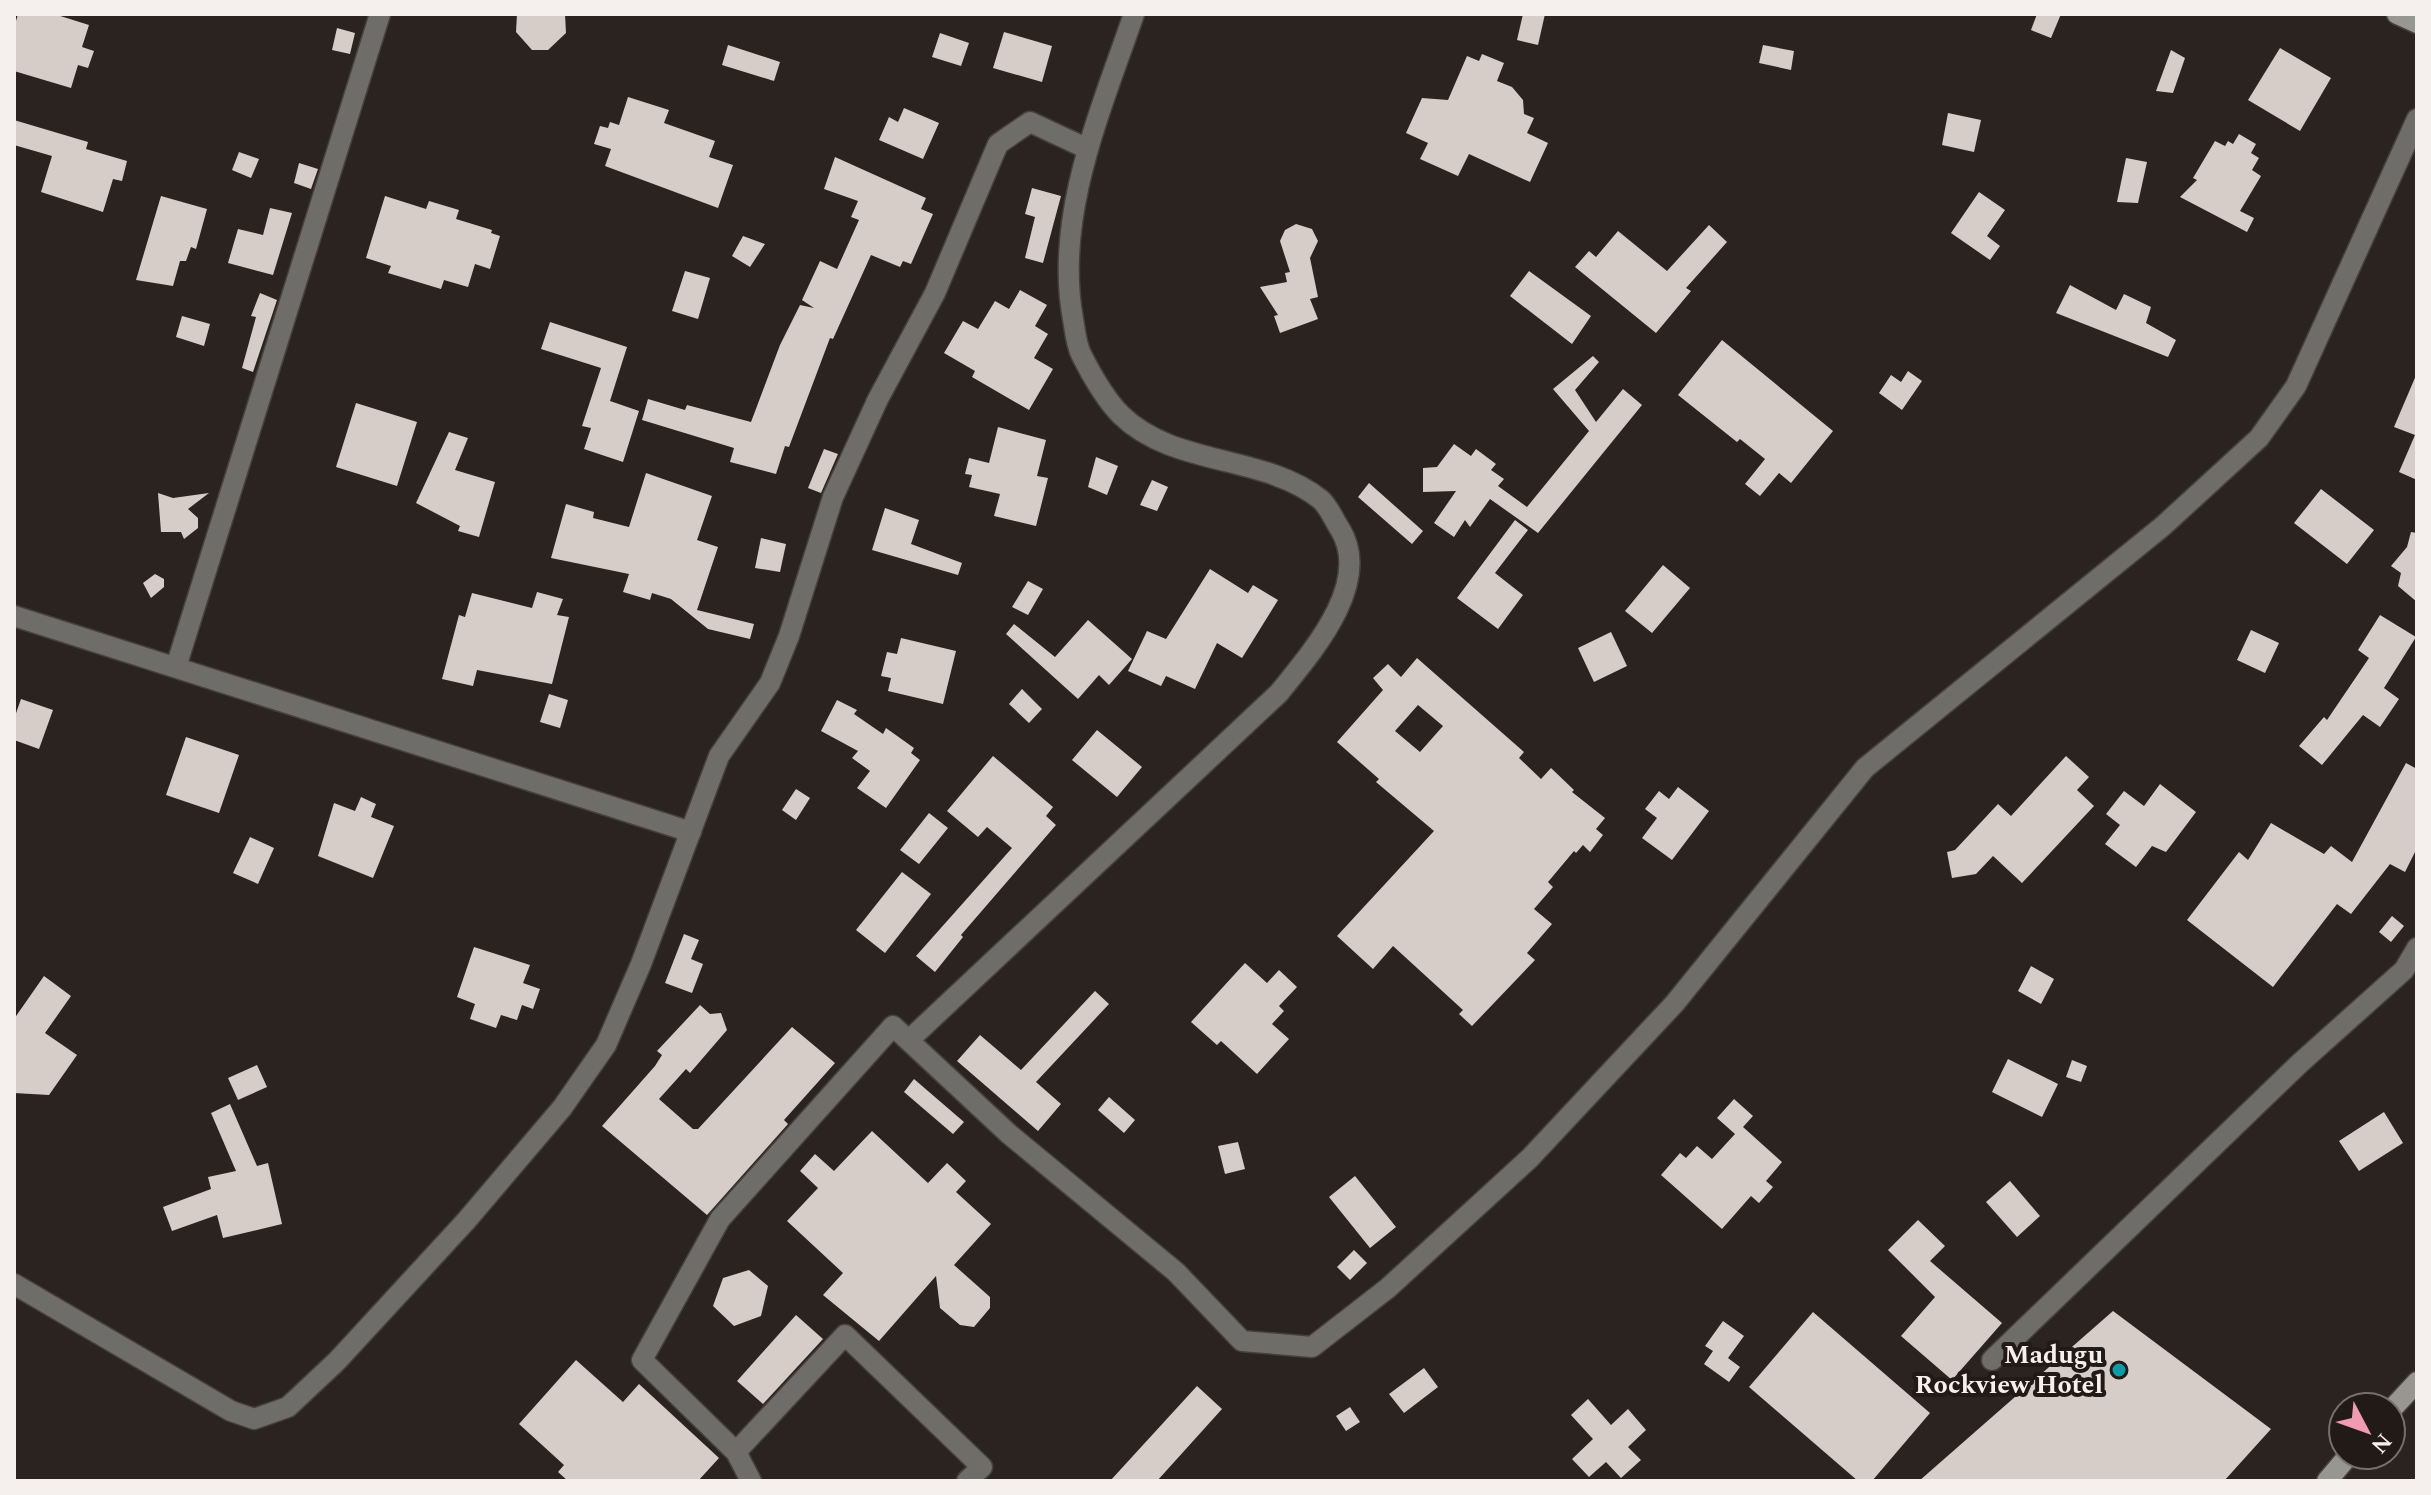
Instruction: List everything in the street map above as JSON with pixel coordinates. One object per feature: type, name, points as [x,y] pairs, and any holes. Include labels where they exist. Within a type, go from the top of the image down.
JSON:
[{"type":"street","points":[[176,667],[380,14]]},
{"type":"street","points":[[909,1040],[1279,693],[1321,640],[1344,591],[1350,545],[1322,499],[1279,478],[1161,440],[1120,415],[1079,352],[1066,280],[1088,149],[1134,14]]},
{"type":"street","points":[[2397,14],[2417,23]]},
{"type":"street","points":[[751,1481],[736,1452],[642,1360],[720,1219],[893,1026],[1009,1134],[1176,1272],[1242,1341],[1312,1347],[1388,1288],[1530,1158],[1675,1003],[1865,768],[2163,526],[2259,438],[2296,386],[2417,119]]},
{"type":"street","points":[[14,1284],[231,1411],[254,1419],[288,1407],[337,1361],[466,1221],[562,1108],[606,1045],[719,756],[770,683],[789,636],[833,497],[878,399],[935,293],[998,144],[1030,122],[1088,149]]},
{"type":"street","points":[[14,616],[691,832]]},
{"type":"street","points":[[1992,1360],[2299,1064],[2404,970],[2417,948]]},
{"type":"street","points":[[736,1452],[845,1335],[982,1467],[967,1481]]},
{"type":"building","points":[[18,14],[54,14],[89,25],[82,47],[94,51],[88,68],[78,65],[71,88],[14,71],[14,28]]},
{"type":"building","points":[[517,14],[565,14],[566,33],[548,50],[532,50],[516,32]]},
{"type":"building","points":[[1523,14],[1545,14],[1538,45],[1517,40]]},
{"type":"building","points":[[2037,14],[2061,14],[2051,38],[2031,30]]},
{"type":"building","points":[[337,28],[355,33],[350,54],[332,50]]},
{"type":"building","points":[[1004,32],[1052,46],[1042,82],[993,68]]},
{"type":"building","points":[[940,33],[969,43],[961,66],[932,57]]},
{"type":"building","points":[[728,45],[780,62],[774,81],[722,65]]},
{"type":"building","points":[[1763,45],[1794,51],[1791,70],[1759,63]]},
{"type":"building","points":[[2280,48],[2331,78],[2300,131],[2248,100]]},
{"type":"building","points":[[2171,50],[2185,58],[2173,93],[2156,91]]},
{"type":"building","points":[[1482,54],[1504,63],[1497,81],[1512,87],[1523,100],[1524,114],[1534,118],[1527,133],[1548,143],[1530,182],[1469,154],[1458,176],[1420,159],[1428,143],[1406,133],[1422,98],[1448,100],[1467,56],[1479,61]]},
{"type":"building","points":[[628,97],[669,110],[664,123],[715,141],[709,157],[733,165],[718,208],[605,166],[611,149],[594,144],[600,126],[608,128],[610,122],[619,125]]},
{"type":"building","points":[[904,108],[939,123],[923,159],[879,140],[889,117],[898,122]]},
{"type":"building","points":[[1948,113],[1981,120],[1974,152],[1942,145]]},
{"type":"building","points":[[14,120],[88,142],[86,149],[127,161],[122,181],[113,179],[103,212],[41,192],[52,156],[14,145]]},
{"type":"building","points":[[2239,134],[2256,144],[2251,153],[2259,158],[2252,170],[2261,176],[2240,211],[2254,218],[2247,232],[2180,197],[2197,180],[2193,178],[2215,141],[2225,146],[2228,141],[2233,144]]},
{"type":"building","points":[[239,152],[259,159],[251,178],[232,170]]},
{"type":"building","points":[[835,157],[926,198],[921,209],[933,214],[911,264],[903,261],[900,267],[871,255],[833,339],[830,338],[776,474],[730,462],[734,448],[642,420],[648,399],[685,410],[687,405],[751,422],[780,345],[800,305],[814,308],[802,300],[820,261],[837,269],[859,220],[851,217],[858,201],[824,189]]},
{"type":"building","points":[[2126,158],[2147,162],[2138,203],[2117,202]]},
{"type":"building","points":[[299,163],[318,169],[311,189],[294,183]]},
{"type":"building","points":[[1032,188],[1061,196],[1043,263],[1025,258],[1035,217],[1025,214]]},
{"type":"building","points":[[1979,192],[2005,210],[1987,236],[2000,246],[1990,260],[1951,233]]},
{"type":"building","points":[[161,196],[207,209],[196,249],[191,247],[186,261],[180,261],[173,286],[136,280]]},
{"type":"building","points":[[385,196],[426,209],[429,201],[459,210],[456,219],[492,230],[491,233],[500,236],[490,269],[475,264],[468,287],[444,280],[441,289],[388,273],[391,266],[366,258]]},
{"type":"building","points":[[270,208],[292,213],[273,275],[228,263],[238,229],[263,235]]},
{"type":"building","points":[[1296,224],[1312,229],[1318,241],[1310,258],[1318,297],[1310,299],[1318,319],[1280,333],[1274,316],[1278,315],[1260,287],[1287,282],[1285,273],[1290,272],[1280,241],[1285,230]]},
{"type":"building","points":[[1709,225],[1727,242],[1686,288],[1691,291],[1656,333],[1575,267],[1589,251],[1596,257],[1618,231],[1667,271]]},
{"type":"building","points":[[743,236],[765,244],[750,267],[732,256]]},
{"type":"building","points":[[685,271],[710,278],[698,319],[672,311]]},
{"type":"building","points":[[1529,271],[1591,316],[1572,344],[1510,296]]},
{"type":"building","points":[[2070,285],[2116,310],[2124,294],[2151,307],[2146,323],[2176,340],[2168,357],[2056,313]]},
{"type":"building","points":[[1020,290],[1047,305],[1035,326],[1048,334],[1034,358],[1053,369],[1029,410],[972,377],[975,371],[944,353],[963,321],[978,329],[995,301],[1009,309]]},
{"type":"building","points":[[260,293],[277,300],[253,372],[242,368],[256,317],[251,316]]},
{"type":"building","points":[[182,316],[210,324],[204,346],[176,337]]},
{"type":"building","points":[[550,322],[627,347],[610,401],[639,411],[623,462],[584,449],[591,428],[582,426],[601,368],[541,349]]},
{"type":"building","points":[[1722,340],[1833,431],[1791,483],[1779,473],[1760,496],[1745,484],[1765,459],[1740,439],[1737,442],[1678,395]]},
{"type":"building","points":[[1593,356],[1599,362],[1575,390],[1596,422],[1623,389],[1642,405],[1538,533],[1490,499],[1470,527],[1465,520],[1454,537],[1434,523],[1456,491],[1423,492],[1423,468],[1437,467],[1454,444],[1471,456],[1476,449],[1496,464],[1491,470],[1504,479],[1498,486],[1527,507],[1589,431],[1553,389]]},
{"type":"building","points":[[1908,371],[1922,381],[1902,410],[1879,393],[1891,375],[1901,382]]},
{"type":"building","points":[[2417,373],[2417,480],[2399,472],[2415,435],[2394,427]]},
{"type":"building","points":[[356,403],[417,422],[397,486],[336,467]]},
{"type":"building","points":[[998,427],[1046,440],[1037,476],[1048,478],[1036,526],[994,516],[1000,494],[969,487],[972,475],[965,474],[969,458],[989,463]]},
{"type":"building","points":[[449,432],[468,438],[455,470],[495,482],[479,537],[458,531],[460,526],[416,503]]},
{"type":"building","points":[[824,449],[838,454],[821,493],[808,488]]},
{"type":"building","points":[[1096,457],[1118,466],[1107,495],[1088,487]]},
{"type":"building","points":[[646,473],[712,496],[697,540],[718,547],[697,610],[754,624],[750,639],[708,629],[671,599],[652,593],[650,600],[623,592],[629,574],[551,558],[566,504],[594,512],[593,518],[629,527]]},
{"type":"building","points":[[1152,480],[1168,487],[1157,511],[1140,505]]},
{"type":"building","points":[[1369,483],[1423,531],[1412,544],[1358,497]]},
{"type":"building","points":[[2321,489],[2374,530],[2347,564],[2294,523]]},
{"type":"building","points":[[158,493],[173,498],[209,493],[188,509],[198,518],[198,528],[184,539],[181,532],[161,532]]},
{"type":"building","points":[[885,508],[919,520],[911,544],[962,563],[958,575],[872,550]]},
{"type":"building","points":[[1515,520],[1528,530],[1495,573],[1523,595],[1498,629],[1457,598]]},
{"type":"building","points":[[2411,532],[2417,533],[2417,602],[2398,586],[2401,573],[2391,566],[2407,547]]},
{"type":"building","points":[[761,538],[786,544],[780,572],[755,568]]},
{"type":"building","points":[[1663,565],[1690,588],[1652,633],[1625,611]]},
{"type":"building","points":[[1210,569],[1248,593],[1253,585],[1278,600],[1242,658],[1217,643],[1195,689],[1166,676],[1161,686],[1128,671],[1147,631],[1166,639]]},
{"type":"building","points":[[155,574],[164,579],[164,587],[151,598],[143,583]]},
{"type":"building","points":[[1028,581],[1043,589],[1028,615],[1012,607]]},
{"type":"building","points":[[537,592],[563,599],[557,615],[569,617],[552,684],[477,670],[473,686],[442,679],[459,615],[465,617],[472,593],[532,608]]},
{"type":"building","points":[[2380,615],[2416,637],[2384,688],[2399,699],[2380,727],[2363,715],[2322,765],[2299,746],[2324,717],[2327,720],[2369,658],[2358,650]]},
{"type":"building","points":[[1088,620],[1132,659],[1109,685],[1099,675],[1078,699],[1006,634],[1014,624],[1055,657]]},
{"type":"building","points":[[2251,630],[2279,643],[2265,673],[2237,660]]},
{"type":"building","points":[[1611,632],[1627,666],[1594,682],[1578,648]]},
{"type":"building","points":[[901,638],[956,651],[943,704],[888,691],[891,678],[881,676],[887,652],[897,654]]},
{"type":"building","points":[[1417,658],[1524,752],[1519,758],[1541,779],[1551,768],[1574,790],[1572,792],[1605,818],[1596,829],[1603,835],[1590,852],[1583,845],[1576,853],[1574,851],[1548,882],[1553,887],[1534,909],[1552,924],[1527,953],[1535,960],[1472,1026],[1459,1014],[1463,1010],[1393,946],[1373,969],[1337,936],[1434,831],[1376,782],[1379,779],[1337,742],[1383,690],[1373,678],[1388,664],[1401,677]],"holes":[[[1418,705],[1443,726],[1420,752],[1395,731]]]},
{"type":"building","points":[[1022,689],[1042,709],[1029,723],[1009,704]]},
{"type":"building","points":[[549,694],[568,700],[560,728],[540,722]]},
{"type":"building","points":[[21,699],[53,710],[39,749],[14,740],[14,719]]},
{"type":"building","points":[[837,700],[857,710],[854,714],[883,734],[886,728],[914,748],[911,753],[920,760],[886,808],[857,788],[870,771],[852,758],[858,751],[821,731]]},
{"type":"building","points":[[1097,730],[1142,767],[1117,797],[1072,760]]},
{"type":"building","points":[[186,737],[239,755],[219,813],[166,795]]},
{"type":"building","points":[[993,756],[1053,807],[1046,816],[1056,825],[961,935],[963,937],[935,972],[916,956],[1012,848],[987,827],[978,837],[947,811]]},
{"type":"building","points":[[2066,756],[2089,777],[2077,790],[2094,806],[2022,883],[1993,856],[1976,874],[1952,878],[1947,852],[1955,850],[1998,804],[2011,816]]},
{"type":"building","points":[[2406,763],[2417,769],[2417,848],[2405,872],[2390,864],[2351,914],[2337,904],[2273,987],[2187,920],[2239,852],[2248,860],[2271,823],[2324,854],[2331,846],[2352,862]]},
{"type":"building","points":[[2160,784],[2196,812],[2166,852],[2152,846],[2136,867],[2105,844],[2120,825],[2106,814],[2124,791],[2144,806]]},
{"type":"building","points":[[1678,787],[1709,811],[1672,860],[1642,838],[1657,818],[1645,809],[1659,791],[1669,799]]},
{"type":"building","points":[[796,789],[810,798],[796,820],[782,810]]},
{"type":"building","points":[[361,797],[376,804],[371,817],[394,826],[373,878],[318,856],[334,803],[355,811]]},
{"type":"building","points":[[929,813],[948,828],[919,864],[900,850]]},
{"type":"building","points":[[250,837],[274,848],[258,884],[233,873]]},
{"type":"building","points":[[902,872],[931,894],[885,953],[856,930]]},
{"type":"building","points":[[2392,916],[2404,926],[2391,942],[2379,932]]},
{"type":"building","points":[[684,934],[699,940],[691,959],[703,964],[692,993],[665,983]]},
{"type":"building","points":[[474,947],[530,965],[523,983],[540,989],[533,1009],[522,1005],[517,1020],[501,1015],[496,1028],[470,1019],[475,1004],[457,997]]},
{"type":"building","points":[[1245,963],[1267,983],[1279,970],[1297,987],[1279,1006],[1284,1011],[1272,1024],[1289,1039],[1257,1074],[1221,1041],[1217,1045],[1191,1022]]},
{"type":"building","points":[[2031,966],[2054,979],[2041,1004],[2018,991]]},
{"type":"building","points":[[44,976],[71,996],[45,1033],[77,1055],[49,1095],[14,1093],[14,1019]]},
{"type":"building","points":[[1095,991],[1109,1004],[1036,1082],[1061,1104],[1038,1131],[957,1061],[980,1035],[1021,1070]]},
{"type":"building","points":[[700,1005],[710,1014],[721,1013],[727,1030],[690,1073],[686,1069],[659,1099],[693,1129],[698,1129],[792,1027],[835,1063],[784,1120],[788,1124],[707,1215],[602,1126],[655,1066],[662,1055],[657,1051]]},
{"type":"building","points":[[2008,1059],[2058,1084],[2042,1117],[1992,1092]]},
{"type":"building","points":[[2072,1060],[2087,1066],[2081,1082],[2066,1077]]},
{"type":"building","points":[[257,1065],[267,1087],[238,1100],[228,1078]]},
{"type":"building","points":[[914,1079],[964,1122],[953,1134],[904,1092]]},
{"type":"building","points":[[1109,1097],[1135,1120],[1124,1133],[1098,1110]]},
{"type":"building","points":[[1734,1099],[1753,1116],[1743,1127],[1782,1162],[1766,1181],[1773,1187],[1759,1203],[1751,1196],[1722,1229],[1661,1175],[1680,1153],[1686,1158],[1697,1146],[1712,1159],[1735,1134],[1717,1118]]},
{"type":"building","points":[[230,1104],[257,1166],[268,1163],[282,1224],[223,1238],[217,1215],[172,1231],[163,1207],[211,1189],[208,1177],[236,1171],[211,1113]]},
{"type":"building","points":[[2384,1112],[2403,1143],[2359,1171],[2339,1141]]},
{"type":"building","points":[[872,1131],[928,1183],[947,1163],[966,1181],[956,1192],[991,1224],[954,1265],[990,1297],[990,1308],[974,1327],[960,1325],[940,1308],[936,1276],[879,1341],[823,1295],[843,1273],[787,1221],[818,1188],[800,1171],[815,1154],[834,1171]]},
{"type":"building","points":[[1238,1142],[1245,1169],[1225,1174],[1218,1146]]},
{"type":"building","points":[[1355,1176],[1396,1227],[1370,1248],[1329,1197]]},
{"type":"building","points":[[2010,1181],[2040,1216],[2017,1237],[1986,1202]]},
{"type":"building","points":[[1918,1220],[1945,1246],[1930,1261],[2002,1323],[1952,1380],[1901,1336],[1935,1297],[1888,1250]]},
{"type":"building","points":[[1354,1250],[1367,1263],[1350,1280],[1337,1267]]},
{"type":"building","points":[[749,1270],[768,1286],[761,1316],[734,1326],[713,1306],[723,1278]]},
{"type":"building","name":"Madugu Rockview Hotel","points":[[2113,1311],[2271,1429],[2224,1481],[1919,1481]]},
{"type":"building","points":[[1813,1312],[1930,1413],[1872,1481],[1858,1481],[1749,1387]]},
{"type":"building","points":[[796,1315],[823,1339],[763,1404],[737,1381]]},
{"type":"building","points":[[1723,1321],[1744,1336],[1728,1358],[1740,1367],[1729,1382],[1704,1364],[1713,1351],[1705,1346]]},
{"type":"building","points":[[576,1360],[623,1402],[639,1384],[719,1458],[698,1481],[568,1481],[558,1472],[564,1465],[519,1424]]},
{"type":"building","points":[[1424,1368],[1438,1387],[1404,1413],[1389,1394]]},
{"type":"building","points":[[1197,1386],[1222,1409],[1157,1481],[1110,1481]]},
{"type":"building","points":[[1588,1399],[1611,1425],[1628,1409],[1646,1430],[1628,1447],[1641,1460],[1621,1478],[1606,1462],[1589,1477],[1572,1459],[1593,1439],[1571,1415]]},
{"type":"building","points":[[1350,1407],[1360,1422],[1346,1431],[1336,1416]]},
{"type":"place","name":"Madugu Rockview Hotel","points":[[2119,1370]]}]
